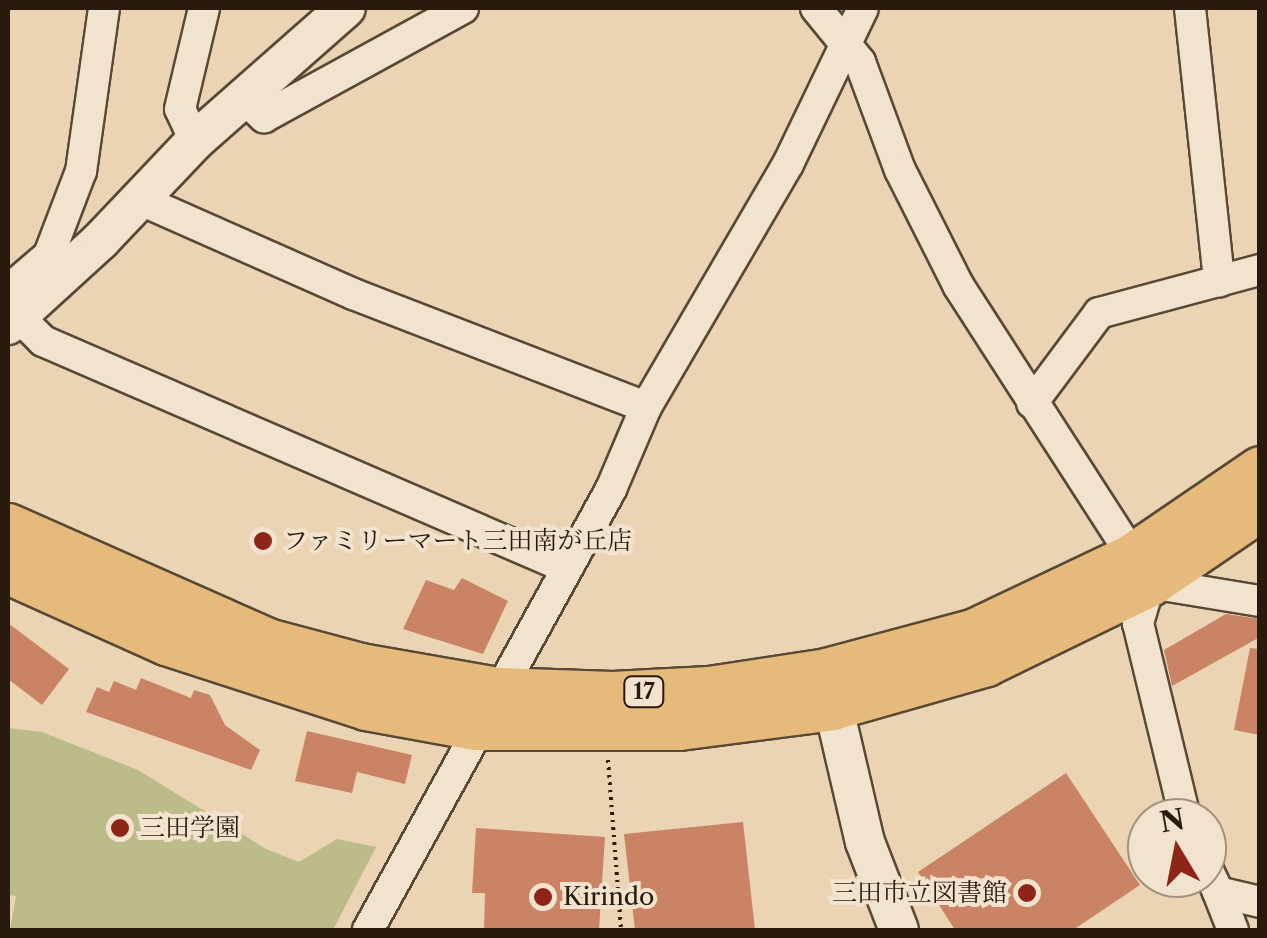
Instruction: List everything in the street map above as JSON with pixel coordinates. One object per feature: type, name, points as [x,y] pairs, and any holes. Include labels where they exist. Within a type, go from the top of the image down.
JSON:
[{"type":"main road","name":"17","points":[[1140,570],[1260,469]]},
{"type":"main road","name":"17","points":[[8,570],[269,680],[487,709],[605,731],[829,689],[1140,570],[1260,508]]},
{"type":"main road","name":"17","points":[[8,526],[268,642],[360,666],[487,709],[709,689],[829,689]]},
{"type":"street","points":[[12,320],[13,286],[49,255],[81,171],[104,8]]},
{"type":"street","points":[[195,141],[180,109],[204,8]]},
{"type":"street","points":[[12,320],[141,200],[195,141],[346,8]]},
{"type":"street","points":[[244,98],[264,116],[462,8]]},
{"type":"street","points":[[816,8],[846,42],[958,286],[1140,570],[1138,623],[1180,798]]},
{"type":"street","points":[[368,930],[564,566],[610,489],[646,408],[788,164],[864,8]]},
{"type":"street","points":[[1190,8],[1219,281]]},
{"type":"street","points":[[141,200],[371,301],[646,408]]},
{"type":"street","points":[[1032,403],[1099,313],[1260,270]]},
{"type":"street","points":[[12,320],[43,341],[564,566]]},
{"type":"street","points":[[1140,570],[1260,602]]},
{"type":"street","points":[[829,689],[864,842],[899,930]]},
{"type":"street","points":[[1227,887],[1260,902]]},
{"type":"street","points":[[1220,898],[1233,930]]},
{"type":"path","points":[[605,731],[621,930]]},
{"type":"green space","name":"三田学園","points":[[8,728],[42,732],[138,770],[266,849],[299,862],[337,839],[376,847],[333,930],[10,930],[16,896],[8,895]]},
{"type":"building","points":[[462,578],[508,601],[483,654],[403,629],[426,580],[454,590]]},
{"type":"building","points":[[1226,614],[1260,619],[1260,637],[1172,686],[1164,650]]},
{"type":"building","points":[[8,623],[69,669],[42,705],[8,679]]},
{"type":"building","points":[[1250,648],[1260,649],[1260,735],[1234,730]]},
{"type":"building","points":[[141,678],[191,698],[194,690],[210,695],[225,725],[260,750],[251,770],[86,712],[97,687],[109,692],[114,681],[136,690]]},
{"type":"building","points":[[307,731],[412,755],[405,784],[357,772],[352,793],[295,781]]},
{"type":"building","points":[[1066,773],[1127,865],[1127,894],[1073,930],[955,930],[918,872]]},
{"type":"building","points":[[743,822],[755,930],[635,930],[624,834]]},
{"type":"building","points":[[476,828],[605,837],[599,930],[484,930],[485,893],[472,893]]},
{"type":"place","name":"ファミリーマート三田南が丘店","points":[[263,541]]},
{"type":"place","name":"三田学園","points":[[120,828]]},
{"type":"place","name":"三田市立図書館","points":[[1027,893]]},
{"type":"place","name":"Kirindo","points":[[543,897]]}]
